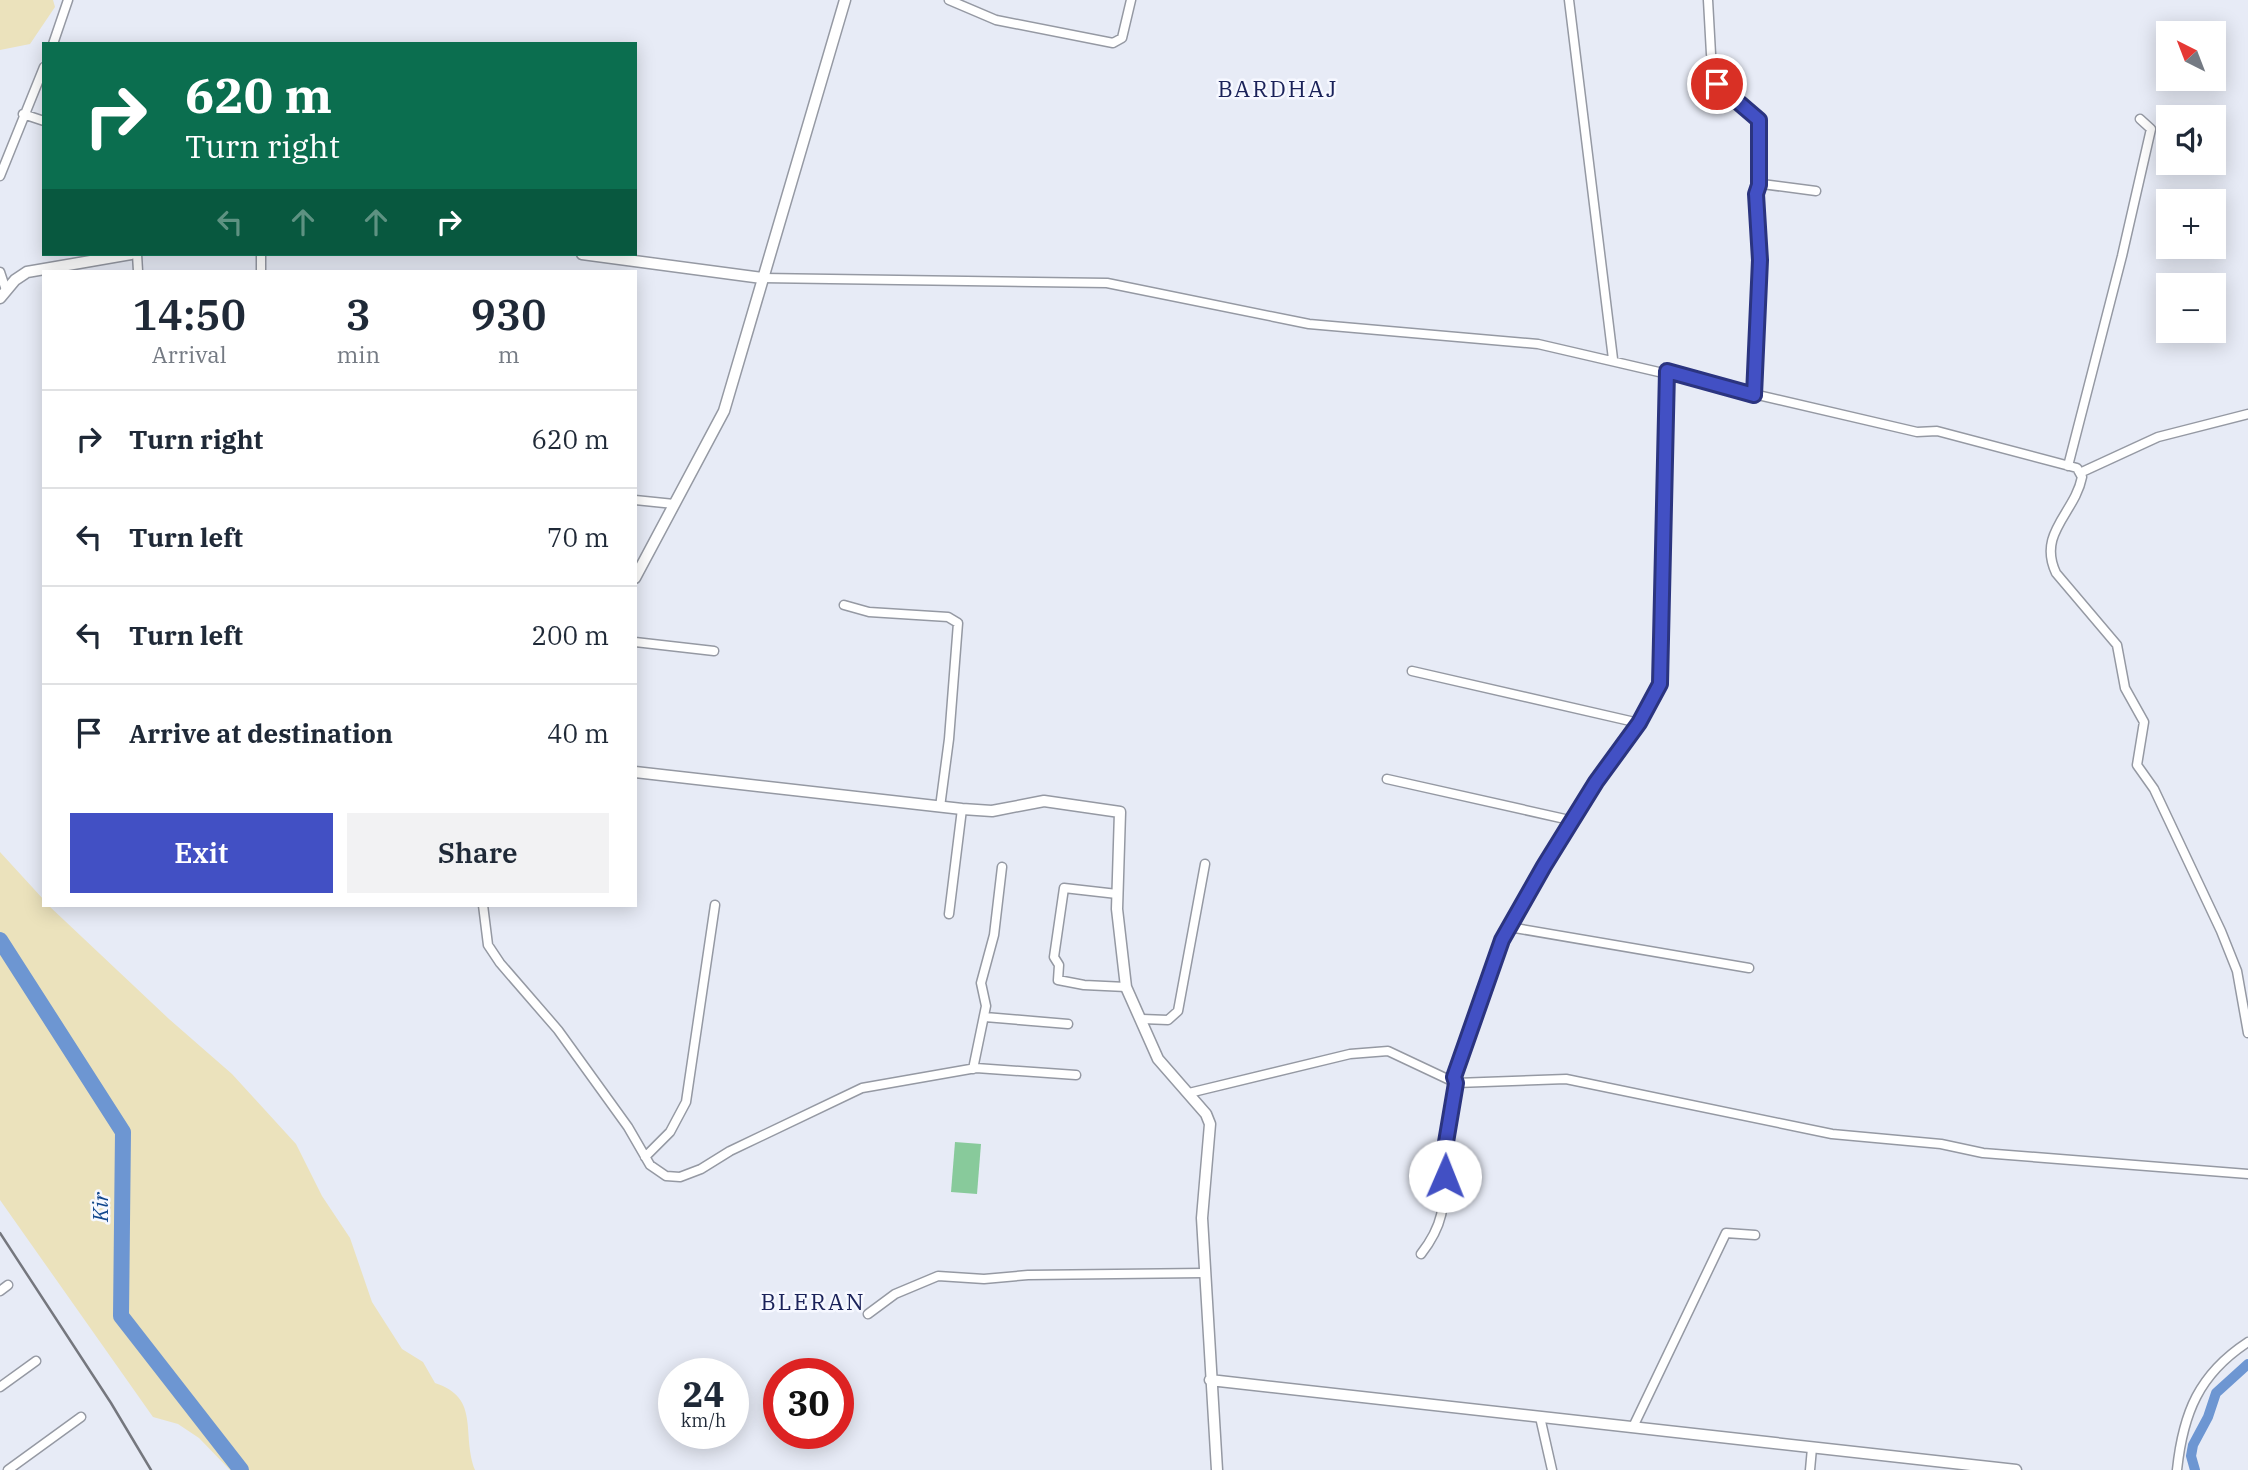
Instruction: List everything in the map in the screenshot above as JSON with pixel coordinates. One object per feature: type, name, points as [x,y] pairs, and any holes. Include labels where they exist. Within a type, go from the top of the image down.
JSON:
[{"type":"street","points":[[54,42],[68,0]]},
{"type":"street","points":[[637,574],[724,411],[845,0]]},
{"type":"street","points":[[949,0],[996,20],[1113,43],[1122,38],[1131,0]]},
{"type":"street","points":[[1569,0],[1613,359]]},
{"type":"street","points":[[1708,0],[1711,54],[1717,84],[1759,120],[1759,185],[1756,189],[1760,260],[1754,395]]},
{"type":"street","points":[[0,176],[42,71]]},
{"type":"street","points":[[23,114],[42,120]]},
{"type":"street","points":[[2068,466],[2151,130],[2140,119]]},
{"type":"street","points":[[1759,185],[1816,191]]},
{"type":"street","points":[[3,294],[15,280],[37,269],[118,256]]},
{"type":"street","points":[[597,256],[762,278],[1107,283],[1309,324],[1538,344],[1667,371],[1754,395],[1917,432],[1937,431],[2068,466],[2081,472],[2158,437],[2248,414]]},
{"type":"street","points":[[0,272],[3,294]]},
{"type":"street","points":[[1421,1254],[1440,1224],[1446,1199],[1444,1154],[1456,1083],[1454,1077],[1509,928],[1596,782],[1639,723],[1660,684],[1667,371]]},
{"type":"street","points":[[2081,472],[2077,496],[2052,537],[2050,558],[2061,579],[2117,645],[2125,688],[2144,722],[2137,765],[2154,789],[2221,931],[2237,971],[2248,1032]]},
{"type":"street","points":[[637,500],[674,504]]},
{"type":"street","points":[[844,605],[869,612],[948,617],[958,623],[950,727],[940,807]]},
{"type":"street","points":[[637,642],[714,651]]},
{"type":"street","points":[[1412,671],[1639,723]]},
{"type":"street","points":[[637,772],[962,809],[992,811],[1044,801],[1119,811],[1121,820],[1117,894],[1120,956],[1126,987],[1158,1059],[1206,1114],[1211,1134],[1202,1218],[1217,1470]]},
{"type":"street","points":[[1387,779],[1574,821]]},
{"type":"street","points":[[949,915],[962,809]]},
{"type":"street","points":[[1142,1020],[1168,1020],[1178,1011],[1205,864]]},
{"type":"street","points":[[973,1069],[985,1017],[986,1006],[981,984],[994,935],[1002,867]]},
{"type":"street","points":[[1117,894],[1064,888],[1054,957],[1059,965],[1058,980],[1084,985],[1126,987]]},
{"type":"street","points":[[645,1157],[670,1132],[686,1102],[716,905]]},
{"type":"street","points":[[483,907],[488,945],[494,954],[558,1030],[628,1127],[645,1157],[666,1176],[680,1177],[862,1088],[973,1069],[1076,1075]]},
{"type":"street","points":[[1509,928],[1749,968]]},
{"type":"street","points":[[985,1017],[1068,1024]]},
{"type":"street","points":[[1189,1093],[1370,1050],[1388,1051],[1456,1083],[1566,1079],[1832,1135],[1941,1144],[1983,1153],[2248,1174]]},
{"type":"street","points":[[1633,1427],[1726,1233],[1755,1235]]},
{"type":"street","points":[[868,1314],[895,1294],[938,1276],[984,1279],[1027,1275],[1204,1273]]},
{"type":"street","points":[[0,1291],[8,1284]]},
{"type":"street","points":[[2177,1470],[2184,1423],[2198,1392],[2216,1366],[2248,1342]]},
{"type":"street","points":[[0,1387],[36,1361]]},
{"type":"street","points":[[1210,1380],[2016,1470]]},
{"type":"street","points":[[8,1470],[81,1417]]},
{"type":"street","points":[[1540,1417],[1552,1470]]},
{"type":"street","points":[[1810,1470],[1812,1448]]},
{"type":"green space","points":[[955,1142],[981,1144],[977,1194],[951,1192]]},
{"type":"sand","points":[[0,0],[53,0],[55,7],[30,44],[0,50]]},
{"type":"sand","points":[[0,852],[42,898],[42,907],[50,907],[232,1074],[296,1144],[322,1196],[350,1238],[372,1302],[402,1349],[423,1362],[435,1383],[459,1398],[464,1407],[475,1470],[230,1470],[199,1438],[178,1424],[153,1417],[0,1200]]},
{"type":"waterway","name":"Kir","points":[[0,940],[123,1132],[121,1316],[241,1470]]},
{"type":"waterway","points":[[2195,1470],[2191,1456],[2193,1445],[2208,1417],[2216,1393],[2248,1364]]},
{"type":"railway","points":[[0,1233],[111,1403],[151,1470]]},
{"type":"district","name":"BARDHAJ","points":[[1278,89]]},
{"type":"district","name":"BLERAN","points":[[813,1302]]},
{"type":"route","points":[[1445,1176],[1444,1154],[1456,1083],[1454,1077],[1502,940],[1544,866],[1596,782],[1639,723],[1660,684],[1667,371],[1754,395],[1760,260],[1756,194],[1759,185],[1760,128],[1756,115],[1721,90],[1717,84]]}]
